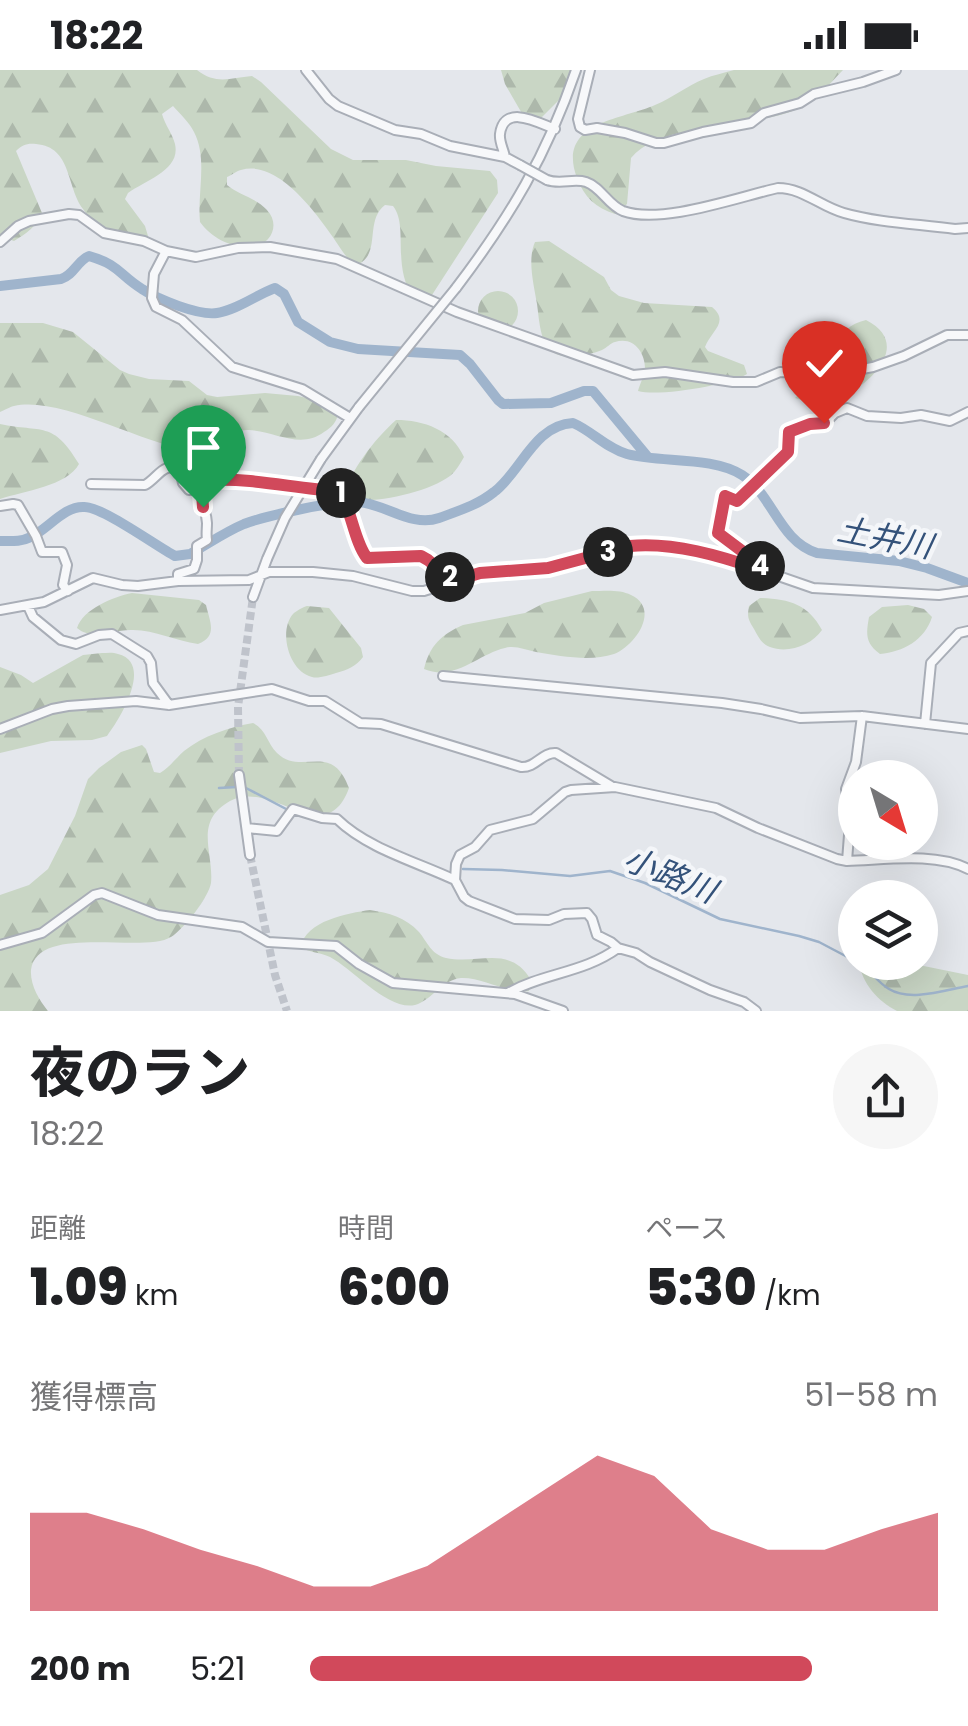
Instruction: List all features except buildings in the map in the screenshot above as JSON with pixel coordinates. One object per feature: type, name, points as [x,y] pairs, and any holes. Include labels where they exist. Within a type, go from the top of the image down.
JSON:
[{"type":"street","points":[[306,70],[329,99],[352,112],[394,130],[505,157],[555,183],[584,181],[616,207],[638,214],[668,214],[786,188],[844,214],[968,228]]},
{"type":"street","points":[[253,597],[286,518],[321,459],[456,288],[516,203],[554,129],[576,70]]},
{"type":"street","points":[[590,70],[578,119],[580,127],[611,130],[664,144],[752,123],[764,113],[800,103],[814,94],[896,70]]},
{"type":"street","points":[[505,157],[500,134],[510,118],[523,116],[554,129]]},
{"type":"street","points":[[0,242],[29,220],[69,214],[79,215],[104,232],[196,257],[238,248],[270,247],[337,259],[456,312],[633,374],[664,372],[756,382],[780,372],[850,371],[904,356],[947,335],[968,334]]},
{"type":"street","points":[[166,251],[156,268],[152,295],[156,307],[175,314],[232,368],[302,389],[350,418]]},
{"type":"street","points":[[761,570],[758,563],[718,533],[725,496],[737,501],[788,452],[788,433],[826,422],[850,408],[867,416],[921,415],[950,421],[968,412]]},
{"type":"street","points":[[91,484],[146,485],[168,467],[180,471],[189,490],[213,480],[298,486],[319,492],[334,490],[345,503],[367,558],[421,556],[457,580]]},
{"type":"street","points":[[178,581],[178,574],[194,569],[197,550],[207,540],[201,499],[204,488],[213,480]]},
{"type":"street","points":[[0,506],[18,505],[42,552],[59,550],[64,554],[67,565],[63,585],[68,592]]},
{"type":"street","points":[[0,610],[28,606],[93,578],[130,586],[249,580],[269,572],[330,573],[424,592],[480,573],[548,568],[642,545],[706,554],[813,588],[939,595],[968,590]]},
{"type":"street","points":[[28,606],[33,617],[60,640],[76,644],[112,634],[147,656],[154,683],[170,705]]},
{"type":"street","points":[[925,724],[931,663],[959,633],[968,631]]},
{"type":"street","points":[[444,676],[722,703],[800,718],[862,716],[968,729]]},
{"type":"street","points":[[0,729],[68,706],[136,701],[170,705],[280,690],[308,701],[326,701],[360,723],[382,724],[521,768],[556,753],[614,787]]},
{"type":"street","points":[[856,760],[862,716]]},
{"type":"street","points":[[239,775],[250,854]]},
{"type":"street","points":[[756,1011],[744,1002],[618,948],[597,934],[587,914],[564,914],[550,920],[510,918],[469,902],[456,880],[460,855],[475,847],[490,830],[533,819],[571,790],[614,787],[716,808],[838,858]]},
{"type":"street","points":[[247,828],[277,831],[292,809],[337,818],[350,832],[456,880]]},
{"type":"street","points":[[938,859],[968,869]]},
{"type":"street","points":[[0,945],[42,933],[102,893],[158,916],[242,927],[268,942],[336,946],[393,983],[508,993],[564,1011]]},
{"type":"street","points":[[508,993],[527,982],[585,967],[618,948]]},
{"type":"green space","points":[[0,70],[197,70],[217,79],[252,76],[331,149],[353,160],[406,160],[490,171],[497,180],[498,193],[432,295],[414,298],[403,273],[400,224],[393,206],[385,205],[379,212],[369,253],[357,265],[350,262],[318,217],[289,186],[257,169],[241,170],[227,177],[227,185],[267,210],[273,223],[271,235],[262,244],[241,247],[209,232],[200,222],[198,142],[190,125],[173,106],[162,114],[175,144],[173,161],[125,199],[148,236],[130,240],[98,226],[78,200],[56,152],[30,144],[16,151],[42,213],[31,229],[14,241],[0,236]]},
{"type":"green space","points":[[501,70],[570,71],[561,98],[540,119],[524,117]]},
{"type":"green space","points":[[734,70],[843,70],[802,107],[761,119],[686,131],[645,146],[631,158],[627,204],[615,214],[587,196],[573,159],[583,134],[661,102],[704,79]]},
{"type":"green space","points":[[549,241],[604,277],[619,296],[644,303],[712,307],[719,322],[705,347],[744,365],[747,374],[694,389],[638,391],[644,362],[632,343],[615,342],[582,356],[554,353],[542,334],[531,265],[535,242]]},
{"type":"green space","points":[[498,291],[512,297],[518,311],[512,325],[498,331],[484,325],[478,311],[484,297]]},
{"type":"green space","points":[[866,320],[878,328],[887,346],[874,373],[836,402],[795,398],[822,378],[847,329]]},
{"type":"green space","points":[[0,323],[43,323],[73,332],[120,370],[149,379],[189,381],[207,395],[298,396],[329,403],[338,414],[327,430],[315,437],[297,440],[240,430],[188,450],[54,408],[14,406],[0,412]]},
{"type":"green space","points":[[396,420],[417,422],[445,433],[464,457],[458,467],[440,482],[413,492],[383,499],[343,499],[364,456]]},
{"type":"green space","points":[[0,424],[54,434],[79,464],[55,483],[0,499]]},
{"type":"green space","points":[[592,591],[627,593],[640,601],[644,609],[637,636],[614,654],[575,658],[509,647],[456,670],[424,669],[438,642],[463,625],[525,613],[544,603]]},
{"type":"green space","points":[[132,593],[199,600],[206,605],[209,617],[208,637],[198,644],[141,630],[89,634],[77,628],[92,610]]},
{"type":"green space","points":[[760,598],[797,605],[822,630],[799,647],[767,646],[748,615],[749,606]]},
{"type":"green space","points":[[908,605],[924,609],[932,617],[929,625],[912,643],[880,654],[868,638],[869,617],[882,607]]},
{"type":"green space","points":[[307,606],[329,608],[361,648],[363,657],[358,663],[317,678],[297,667],[288,650],[286,630],[293,614]]},
{"type":"green space","points":[[112,653],[128,659],[134,679],[107,736],[51,741],[0,753],[0,667],[33,683],[83,655]]},
{"type":"green space","points":[[253,723],[277,753],[287,759],[334,766],[349,788],[339,806],[326,814],[312,814],[263,798],[246,796],[230,801],[212,818],[209,828],[209,889],[195,913],[176,933],[157,941],[52,947],[38,956],[31,970],[36,992],[48,1011],[0,1011],[0,895],[29,885],[48,869],[75,816],[88,779],[121,752],[142,745],[154,772],[160,773],[199,741]]},
{"type":"green space","points":[[370,910],[408,923],[433,951],[446,958],[513,962],[531,980],[529,991],[513,991],[461,978],[448,982],[415,1005],[405,1005],[382,996],[330,957],[301,947],[304,938],[319,925]]},
{"type":"green space","points":[[938,969],[968,975],[968,1011],[897,1011],[872,991],[865,980],[938,980]]},
{"type":"waterway","points":[[0,286],[61,279],[89,256],[113,266],[149,293],[200,312],[224,311],[275,288],[284,294],[298,322],[330,342],[358,349],[460,355],[503,404],[551,403],[593,391],[647,456]]},
{"type":"waterway","name":"土井川","points":[[0,541],[27,539],[78,507],[94,509],[117,520],[175,556],[190,554],[244,524],[333,503],[367,503],[418,520],[439,518],[488,497],[538,440],[573,423],[627,454],[701,462],[742,475],[794,539],[817,553],[899,561],[968,583]]},
{"type":"waterway","name":"小路川","points":[[219,788],[237,787]]},
{"type":"waterway","name":"小路川","points":[[246,788],[288,810]]},
{"type":"waterway","name":"小路川","points":[[463,869],[570,876],[610,871],[720,919],[799,936],[838,952]]},
{"type":"waterway","name":"小路川","points":[[878,980],[907,995],[968,986]]},
{"type":"tunnel","points":[[239,775],[238,707],[253,597]]},
{"type":"tunnel","points":[[250,855],[275,975],[287,1011]]},
{"type":"route","points":[[203,507],[202,494],[213,480],[298,486],[319,492],[334,490],[344,498],[364,556],[421,556],[457,580],[480,573],[548,568],[642,545],[706,554],[761,570],[758,563],[718,535],[725,496],[737,501],[788,452],[789,432],[824,423]]}]
